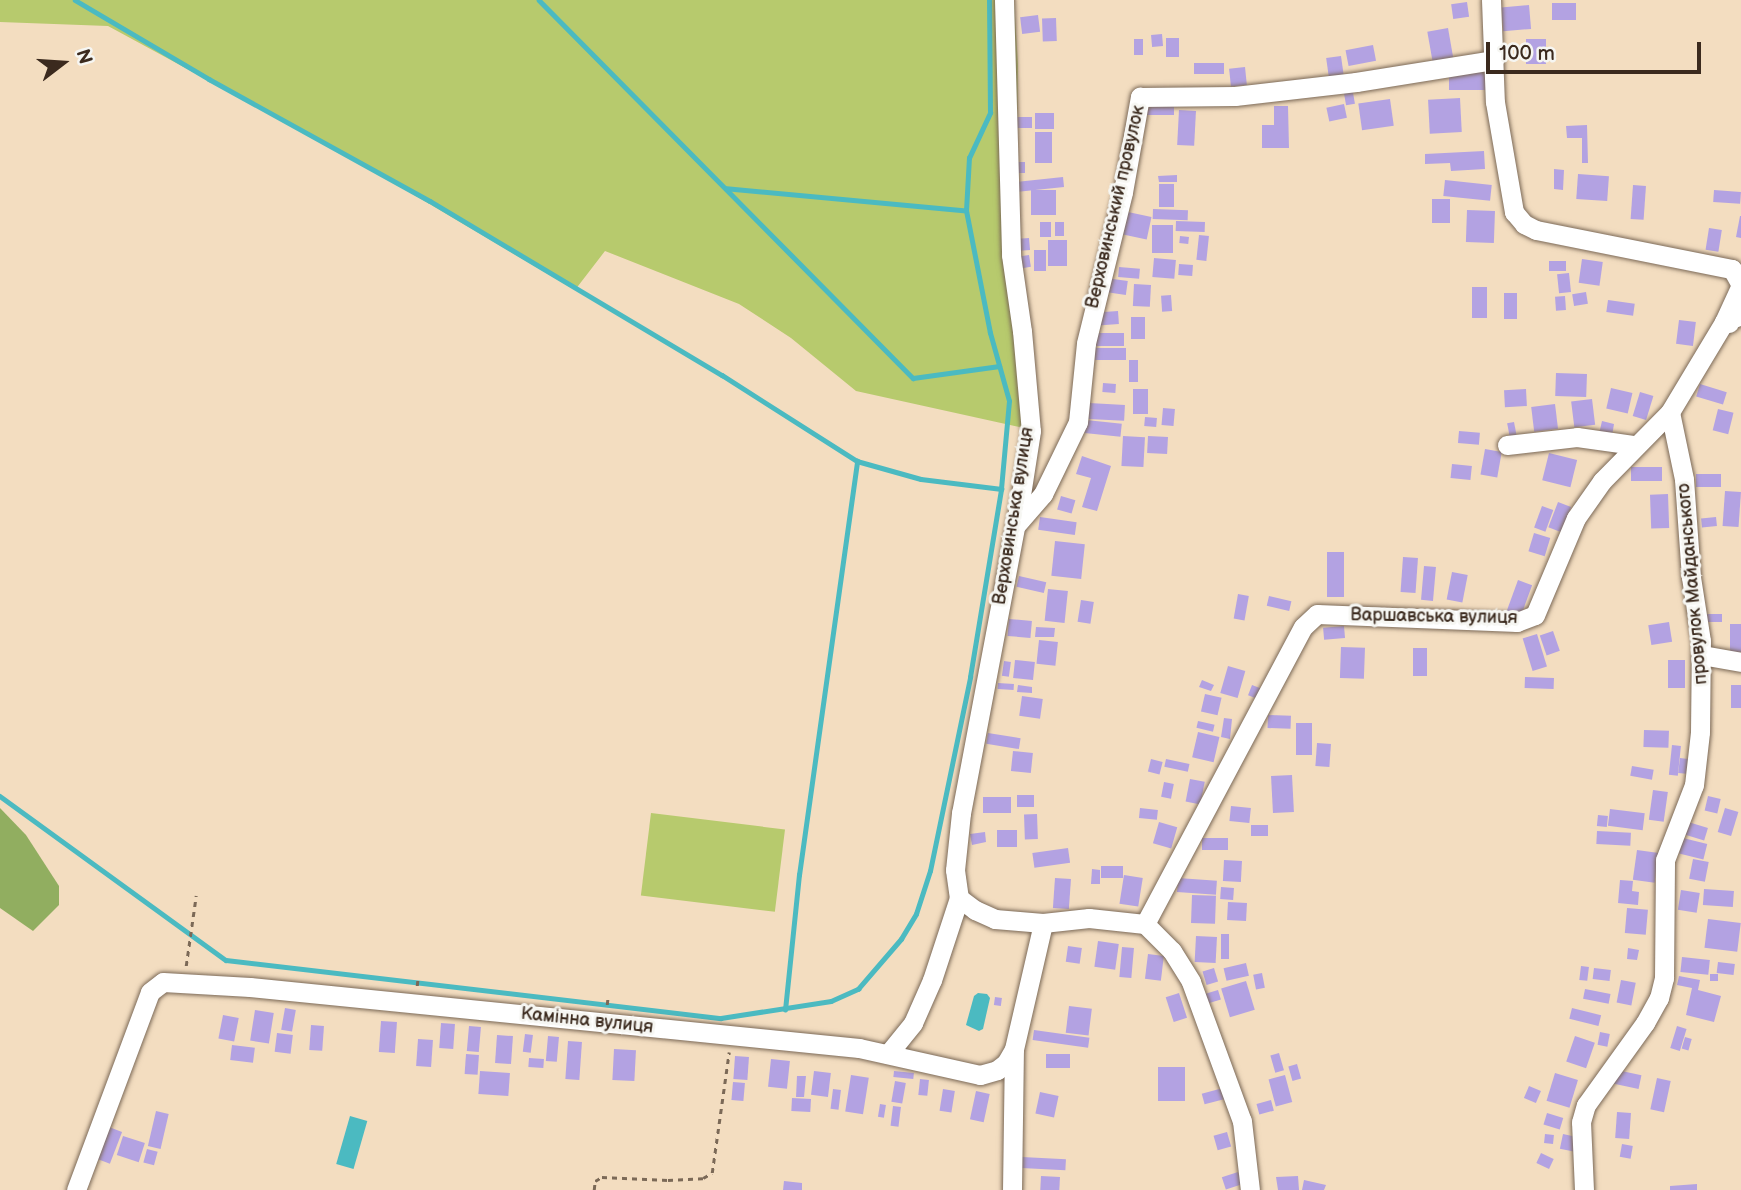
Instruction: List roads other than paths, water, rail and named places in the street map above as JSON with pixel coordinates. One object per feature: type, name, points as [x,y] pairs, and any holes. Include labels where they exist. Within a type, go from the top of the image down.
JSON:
[{"type":"street","name":"Верховинська вулиця","points":[[959,898],[956,870],[961,813],[1031,431],[1022,331],[1011,255],[1004,0]]},
{"type":"street","points":[[1491,0],[1494,60]]},
{"type":"street","name":"Верховинський провулок","points":[[1015,526],[1043,494],[1078,422],[1086,343],[1123,192],[1140,97],[1235,96],[1356,82],[1494,60]]},
{"type":"street","name":"Варшавська вулиця","points":[[1145,924],[1303,627],[1317,614],[1517,622],[1535,615],[1576,518],[1602,481],[1670,412],[1736,320],[1741,285],[1732,269],[1548,233],[1524,224],[1514,212],[1502,145],[1494,60]]},
{"type":"street","name":"провулок Майданського","points":[[1584,1190],[1581,1122],[1586,1105],[1645,1023],[1659,998],[1664,978],[1665,860],[1694,785],[1700,732],[1702,655],[1691,577],[1684,479],[1670,412]]},
{"type":"street","points":[[1507,445],[1577,437],[1634,446]]},
{"type":"street","points":[[1702,655],[1741,662]]},
{"type":"street","points":[[888,1054],[913,1023],[932,981],[959,898],[975,910],[995,919],[1043,923],[1089,918],[1145,924],[1172,951],[1196,993],[1242,1121],[1250,1190]]},
{"type":"street","points":[[1012,1190],[1014,1049],[1043,923]]},
{"type":"street","name":"Камінна вулиця","points":[[76,1190],[150,992],[163,982],[250,987],[731,1035],[888,1054],[980,1074],[997,1070],[1006,1063],[1014,1049]]},
{"type":"water","points":[[978,993],[987,994],[990,998],[983,1029],[979,1031],[966,1025],[974,996]]},
{"type":"water","points":[[350,1116],[367,1121],[354,1169],[336,1164]]},
{"type":"waterway","points":[[75,0],[209,79],[430,201],[722,375],[857,461],[921,479],[1001,489]]},
{"type":"waterway","points":[[539,0],[913,378],[999,366]]},
{"type":"waterway","points":[[966,211],[969,158],[990,113],[989,0]]},
{"type":"waterway","points":[[0,796],[226,960],[721,1018],[831,1001],[858,989],[901,939],[916,914],[930,871],[970,677],[1001,489],[1009,401],[990,333],[966,211],[727,189]]},
{"type":"waterway","points":[[785,1010],[799,875],[857,461]]}]
